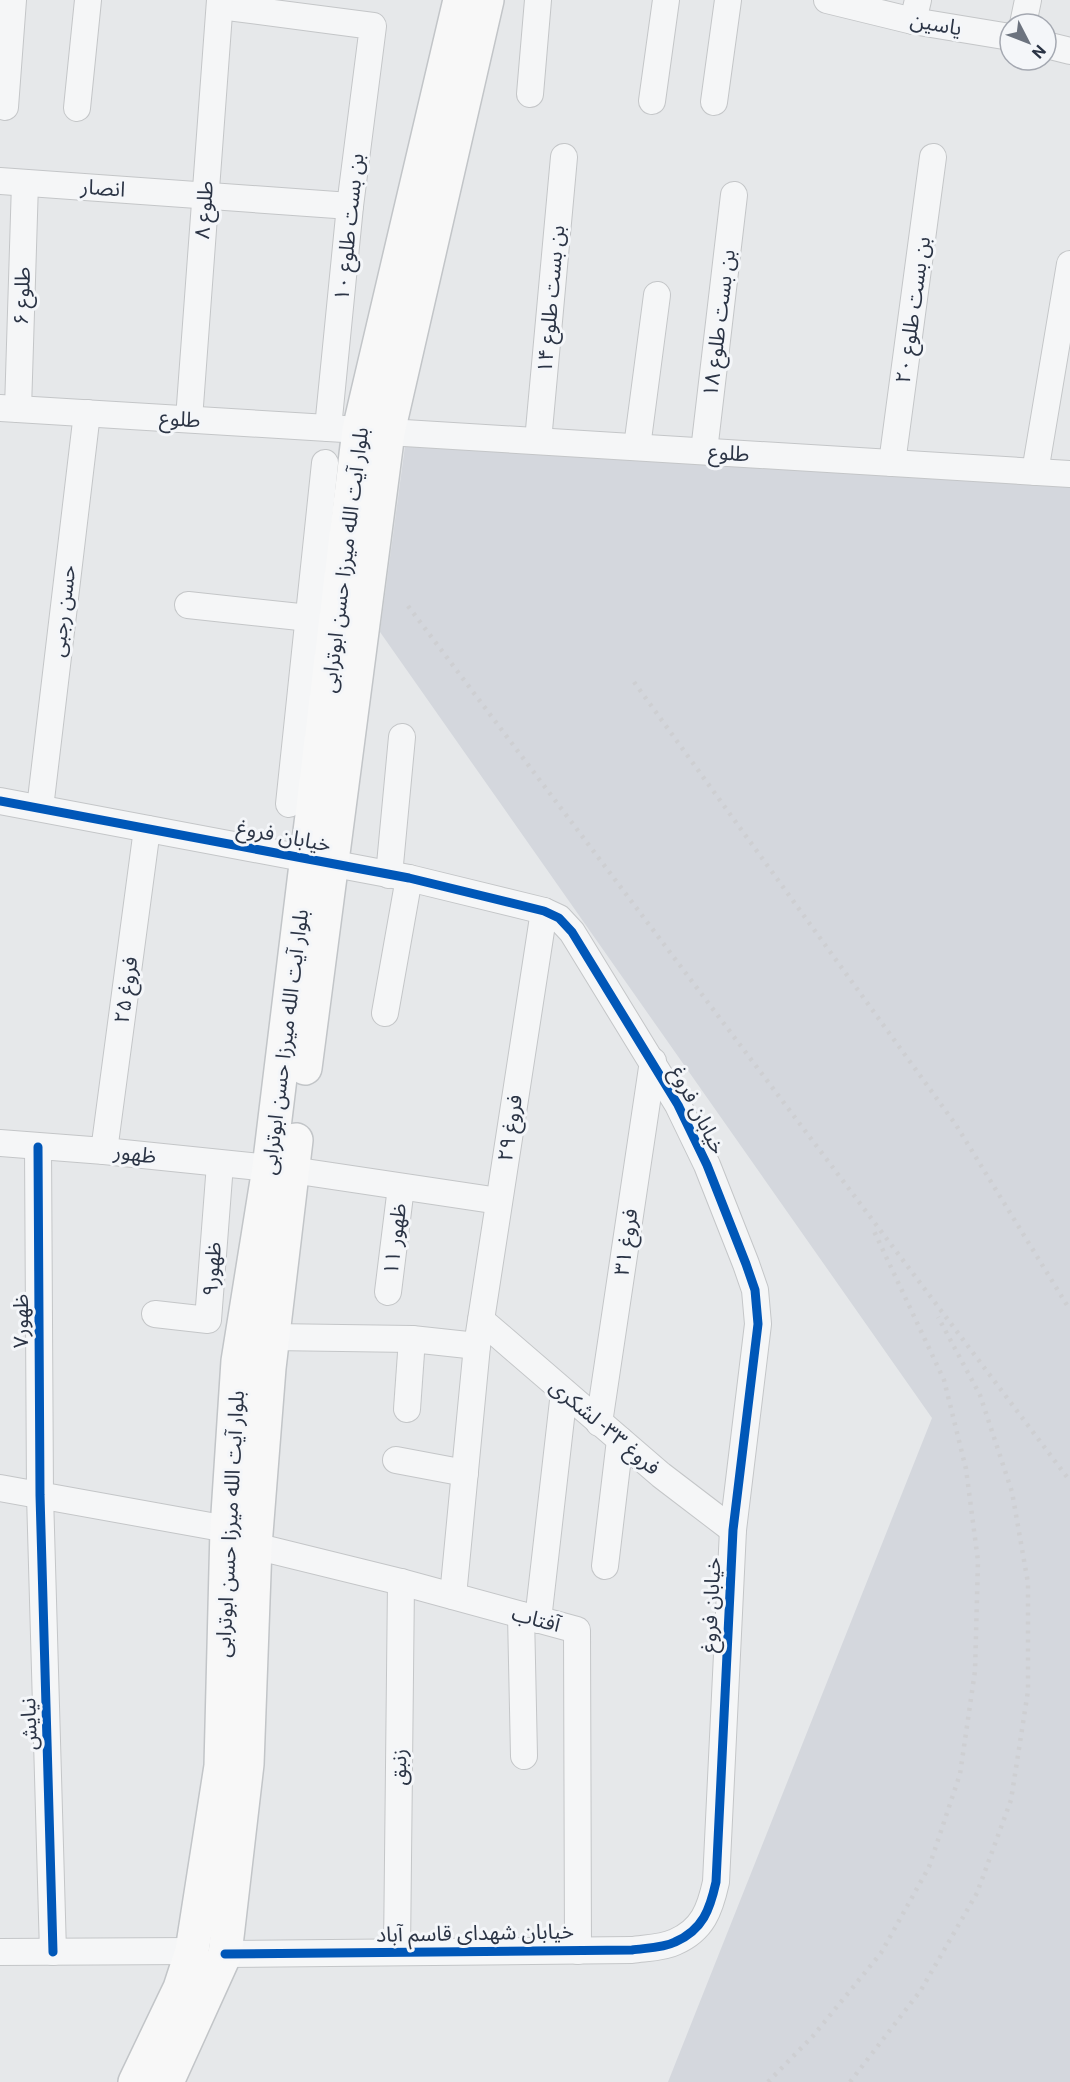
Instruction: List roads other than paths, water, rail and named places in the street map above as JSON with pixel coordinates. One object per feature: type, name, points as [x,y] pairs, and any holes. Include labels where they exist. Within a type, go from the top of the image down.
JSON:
[{"type":"main road","name":"بلوار آیت الله میرزا حسن ابوترابی","points":[[320,861],[308,747],[334,521],[358,430],[460,0]]},
{"type":"main road","name":"بلوار آیت الله میرزا حسن ابوترابی","points":[[167,2082],[225,1954],[247,1764],[255,1545],[272,1337],[280,1169],[320,861],[358,430],[487,0]]},
{"type":"main road","name":"بلوار آیت الله میرزا حسن ابوترابی","points":[[135,2082],[180,1988],[192,1951],[221,1766],[227,1529],[238,1361],[280,1169]]},
{"type":"main road","points":[[192,1951],[225,1954]]},
{"type":"street","points":[[5,106],[13,0]]},
{"type":"street","points":[[77,108],[88,0]]},
{"type":"street","points":[[530,94],[538,0]]},
{"type":"street","points":[[652,101],[666,0]]},
{"type":"street","points":[[714,102],[728,0]]},
{"type":"street","name":"یاسین","points":[[826,0],[915,10],[998,34]]},
{"type":"street","name":"بن بست طلوع ۱۰","points":[[220,3],[373,26],[350,206],[358,430]]},
{"type":"street","name":"طلوع ۸","points":[[189,419],[220,3]]},
{"type":"street","name":"بن بست طلوع ۱۴","points":[[538,441],[564,157]]},
{"type":"street","name":"بن بست طلوع ۲۰","points":[[892,463],[933,157]]},
{"type":"street","name":"انصار","points":[[0,181],[350,206]]},
{"type":"street","name":"طلوع ۶","points":[[9,408],[26,183]]},
{"type":"street","name":"بن بست طلوع ۱۸","points":[[704,452],[734,195]]},
{"type":"street","points":[[1035,472],[1060,390],[1070,264]]},
{"type":"street","points":[[637,447],[657,296]]},
{"type":"street","name":"طلوع","points":[[9,408],[1070,474]]},
{"type":"street","name":"حسن رجبی","points":[[40,808],[87,413]]},
{"type":"street","points":[[289,804],[308,747],[309,618],[334,521],[325,463]]},
{"type":"street","points":[[188,605],[309,618]]},
{"type":"street","points":[[385,1013],[399,876],[402,737]]},
{"type":"street","name":"خیابان فروغ","points":[[0,801],[399,876],[544,911],[559,918],[572,932],[678,1105],[707,1165],[755,1290],[758,1324],[733,1530],[716,1882],[710,1908]]},
{"type":"street","name":"فروغ ۲۵","points":[[104,1150],[147,829]]},
{"type":"street","name":"فروغ ۲۹","points":[[453,1596],[477,1346],[544,911]]},
{"type":"street","name":"فروغ ۳۱","points":[[600,1423],[653,1061]]},
{"type":"street","name":"ظهور","points":[[0,1143],[104,1150],[280,1169],[499,1201]]},
{"type":"street","name":"ظهور۷","points":[[38,1147],[40,1495]]},
{"type":"street","name":"ظهور۹","points":[[155,1314],[208,1320],[220,1164]]},
{"type":"street","name":"ظهور ۱۱","points":[[388,1292],[401,1186]]},
{"type":"street","name":"فروغ ۳۳- لشکری","points":[[481,1320],[661,1475],[733,1530]]},
{"type":"street","points":[[272,1337],[412,1339],[477,1346]]},
{"type":"street","points":[[407,1409],[412,1339]]},
{"type":"street","points":[[524,1756],[530,1617],[564,1392]]},
{"type":"street","points":[[605,1566],[620,1440]]},
{"type":"street","points":[[396,1460],[465,1473]]},
{"type":"street","points":[[0,1488],[227,1529]]},
{"type":"street","name":"نيايش","points":[[40,1495],[53,1952]]},
{"type":"street","name":"آفتاب","points":[[255,1545],[577,1630],[578,1950]]},
{"type":"street","name":"زنبق","points":[[397,1952],[401,1582]]},
{"type":"street","name":"خیابان شهدای قاسم آباد","points":[[225,1954],[632,1950],[674,1943],[696,1928],[710,1908]]},
{"type":"street","points":[[0,1952],[192,1951]]},
{"type":"railway","points":[[408,606],[1070,1481]]},
{"type":"railway","points":[[634,682],[956,1125],[1070,1310]]},
{"type":"railway","points":[[768,2082],[813,2036],[881,1953],[929,1867],[960,1774],[975,1671],[978,1561],[966,1469],[944,1380],[873,1229]]},
{"type":"railway","points":[[850,2082],[921,1990],[977,1893],[1011,1800],[1028,1691],[1028,1583],[1012,1492],[980,1395],[938,1317]]}]
